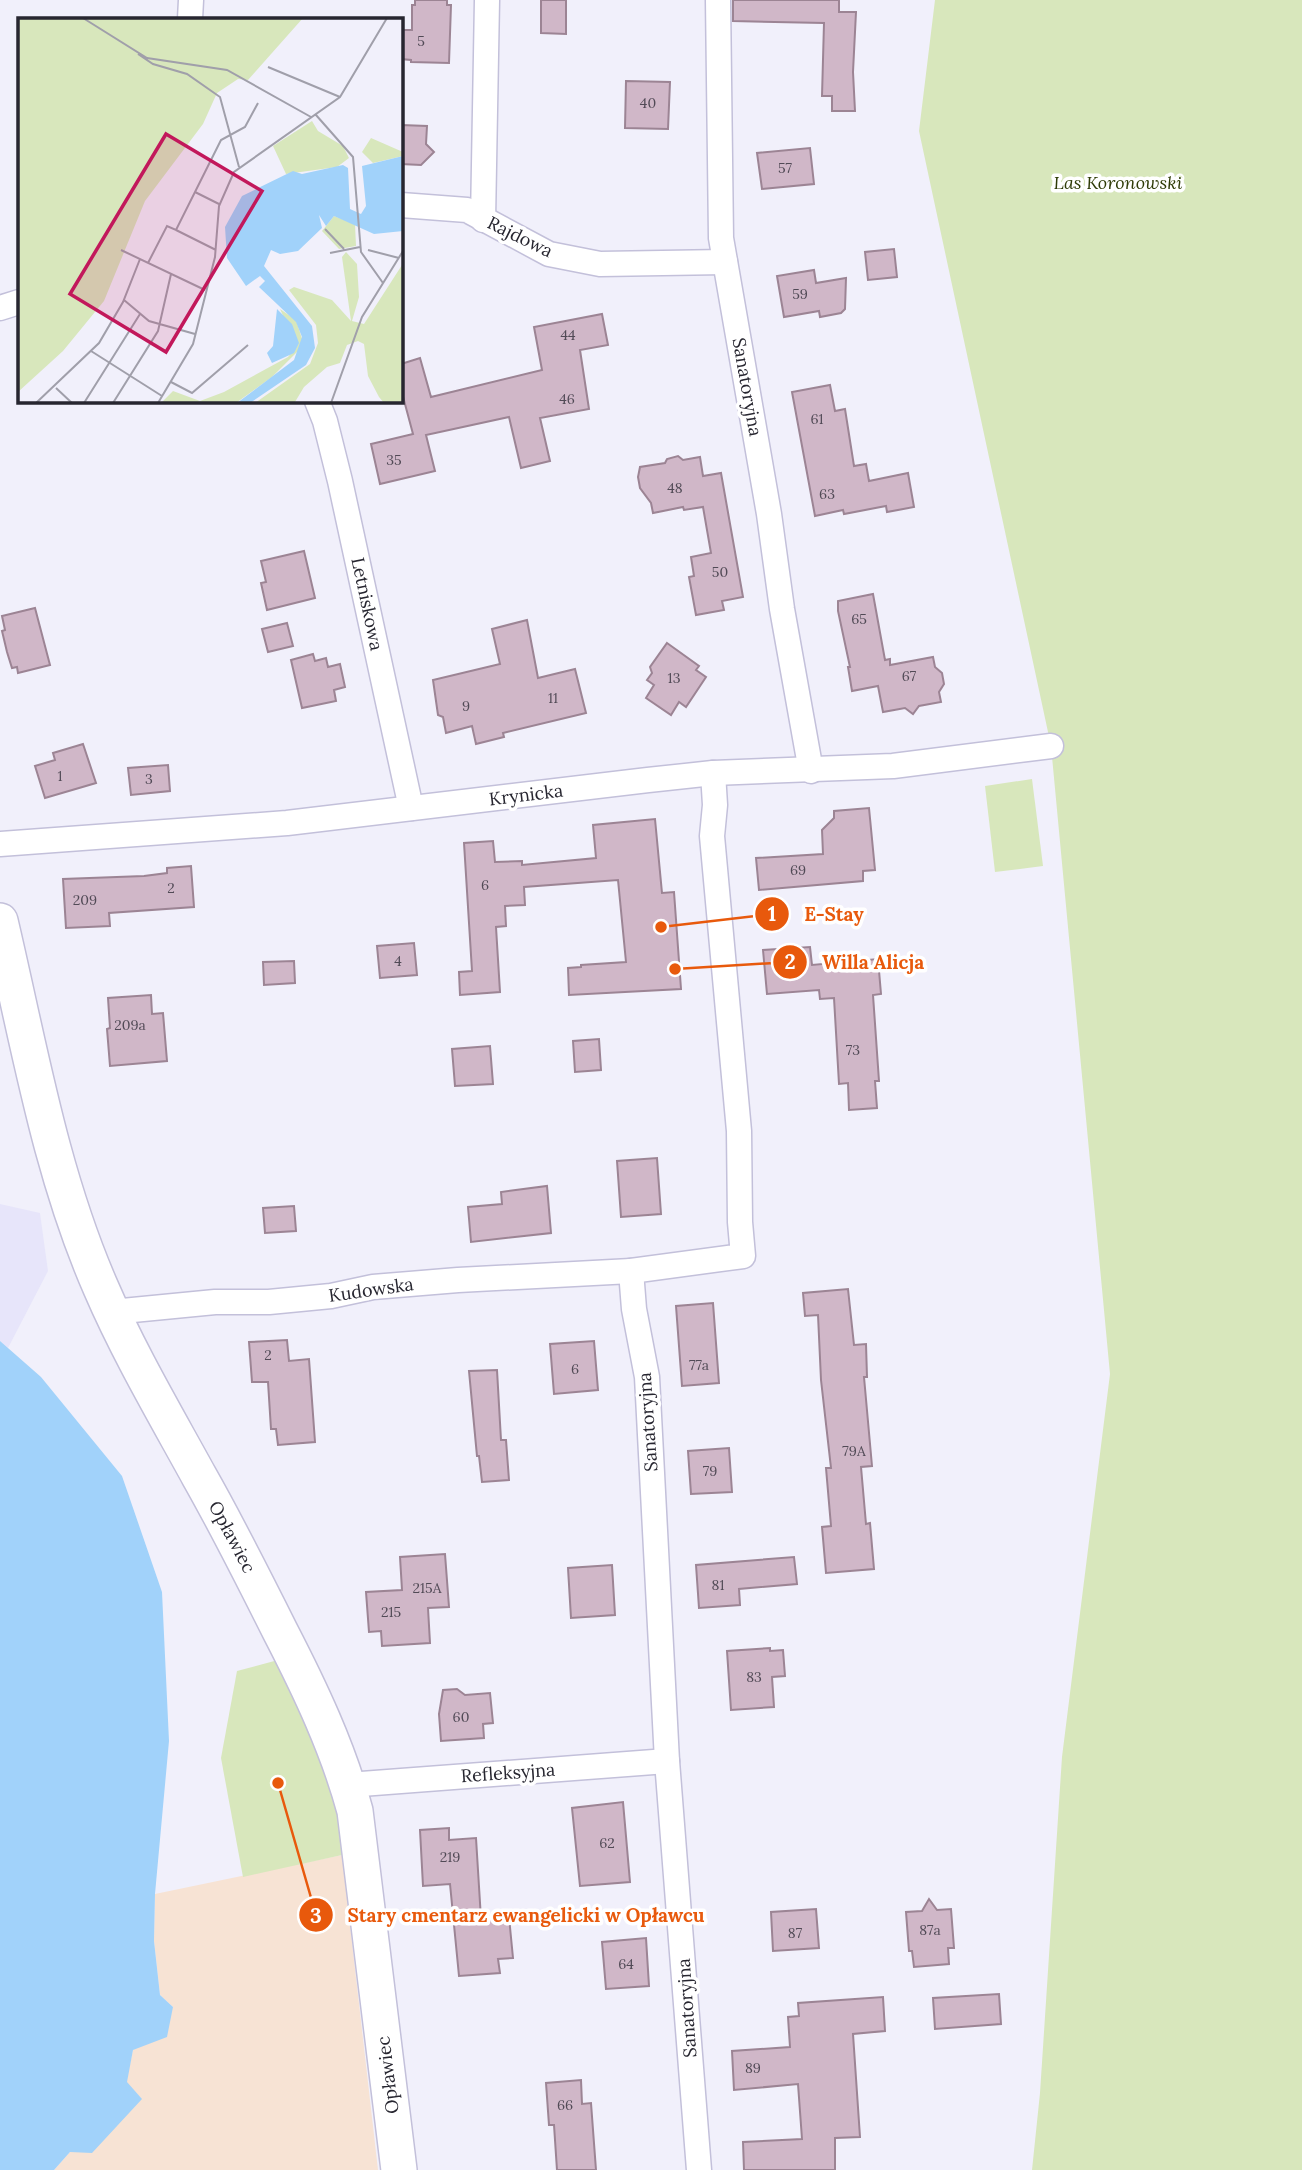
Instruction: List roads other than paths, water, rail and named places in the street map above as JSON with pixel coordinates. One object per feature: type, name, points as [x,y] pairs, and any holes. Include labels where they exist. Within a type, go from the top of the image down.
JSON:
[{"type":"street","points":[[190,18],[191,0]]},
{"type":"street","points":[[483,220],[487,0]]},
{"type":"street","name":"Sanatoryjna","points":[[718,0],[721,237],[811,771]]},
{"type":"street","name":"Rajdowa","points":[[402,205],[467,211],[549,254],[600,264],[725,262]]},
{"type":"street","points":[[0,308],[18,302]]},
{"type":"street","name":"Letniskowa","points":[[317,402],[340,481],[411,808]]},
{"type":"street","name":"Krynicka","points":[[0,844],[287,823],[713,773],[893,766],[1051,746]]},
{"type":"street","points":[[631,1271],[743,1256],[739,1131],[712,835],[715,805],[713,773]]},
{"type":"street","name":"Opławiec","points":[[0,921],[62,1182],[78,1231],[112,1312],[226,1524],[312,1692],[348,1785],[355,1811],[366,1887],[399,2170]]},
{"type":"street","name":"Sanatoryjna","points":[[631,1271],[634,1309],[647,1377],[667,1761],[699,2170]]},
{"type":"street","name":"Kudowska","points":[[112,1312],[215,1302],[269,1302],[331,1296],[373,1287],[458,1280],[631,1271]]},
{"type":"street","name":"Refleksyjna","points":[[348,1785],[667,1761]]},
{"type":"water","points":[[0,1341],[41,1377],[122,1476],[162,1592],[169,1741],[155,1894],[154,1941],[160,1995],[173,2007],[167,2037],[133,2050],[127,2082],[142,2099],[92,2153],[70,2152],[54,2170],[0,2170]]},
{"type":"place","name":"E-Stay","points":[[661,927]]},
{"type":"place","name":"Willa Alicja","points":[[675,969]]},
{"type":"place","name":"Stary cmentarz ewangelicki w Opławcu","points":[[278,1783]]},
{"type":"park label","name":"Las Koronowski","points":[[1118,183]]}]
